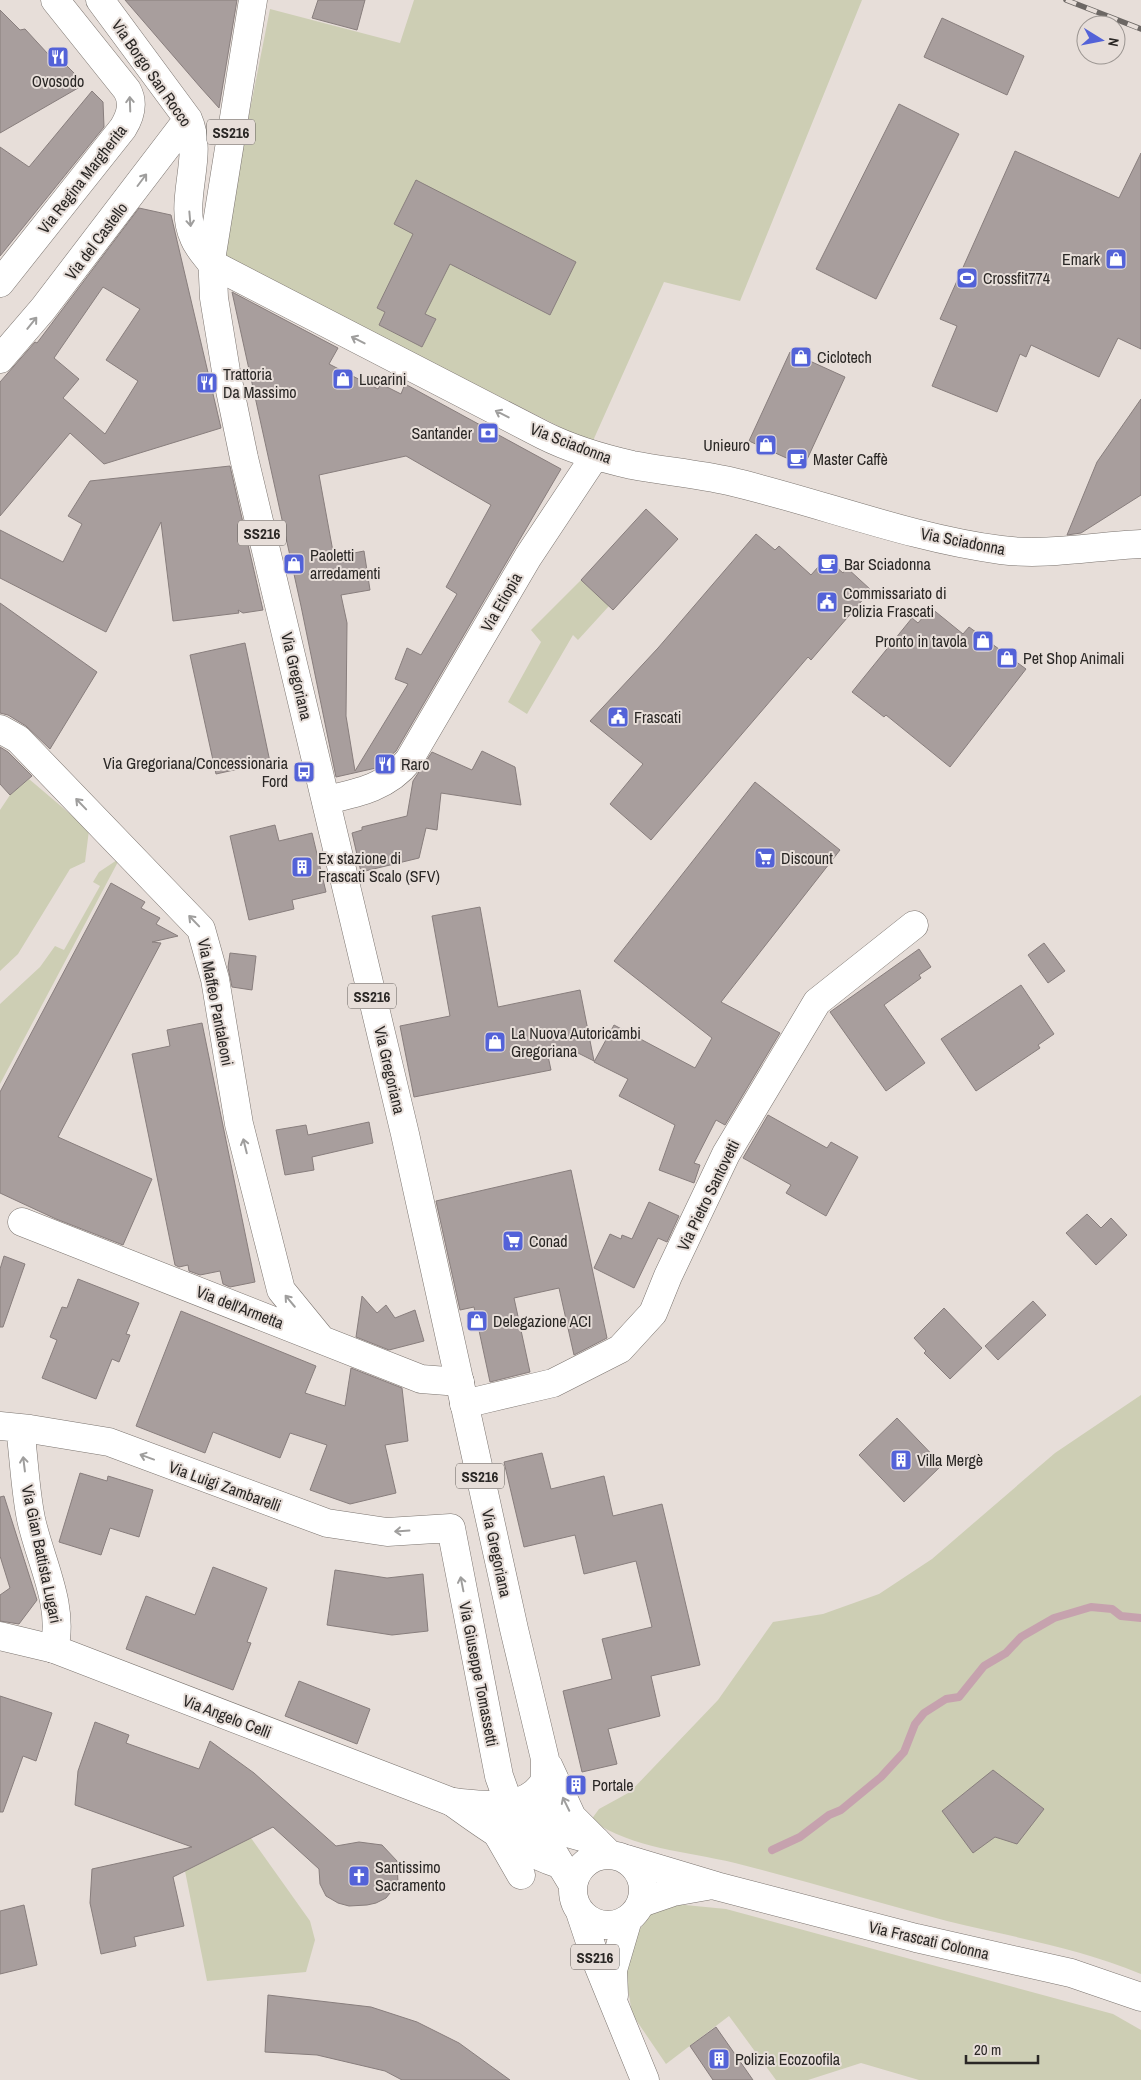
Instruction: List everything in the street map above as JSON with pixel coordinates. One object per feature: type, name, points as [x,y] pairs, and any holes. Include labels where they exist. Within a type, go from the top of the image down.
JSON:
[{"type":"street","name":"Via Regina Margherita","points":[[0,282],[120,133],[127,122],[131,110],[130,96],[127,90],[55,0]]},
{"type":"street","name":"Via Borgo San Rocco","points":[[100,0],[188,119],[194,140],[189,201],[190,224],[194,238],[212,264]]},
{"type":"street","name":"SS216","points":[[212,264],[214,233],[253,0]]},
{"type":"street","name":"Via del Castello","points":[[0,359],[43,309],[188,119]]},
{"type":"street","name":"Via Sciadonna","points":[[212,264],[542,435],[595,456],[632,465],[724,480],[955,542],[1018,551],[1141,544]]},
{"type":"street","name":"Via Gregoriana","points":[[212,264],[214,298],[232,406],[405,1134],[545,1770],[544,1826],[566,1875]]},
{"type":"street","name":"Via Etiopia","points":[[326,800],[365,791],[398,773],[413,753],[528,557],[595,456]]},
{"type":"street","name":"Via Maffeo Pantaleoni","points":[[0,729],[18,740],[201,929],[215,980],[239,1124],[281,1290],[321,1339]]},
{"type":"street","name":"Via Pietro Santovetti","points":[[462,1393],[553,1383],[620,1349],[654,1313],[668,1276],[726,1154],[817,1002],[914,925]]},
{"type":"street","name":"Via dell'Armetta","points":[[22,1222],[421,1379],[462,1393]]},
{"type":"street","name":"Via Luigi Zambarelli","points":[[10,1427],[109,1442],[326,1524],[387,1532],[451,1528]]},
{"type":"street","name":"Via Gian Battista Lugari","points":[[10,1427],[31,1519],[55,1608],[58,1635],[54,1649]]},
{"type":"street","name":"Via Giuseppe Tomassetti","points":[[451,1528],[507,1818],[521,1875]]},
{"type":"street","name":"Via Angelo Celli","points":[[0,1636],[54,1649],[452,1802],[497,1806],[507,1818],[544,1826],[610,1852]]},
{"type":"street","name":"Via Gregoriana","points":[[545,1770],[572,1816],[610,1852]]},
{"type":"street","name":"Via Angelo Celli","points":[[507,1818],[542,1787],[545,1770]]},
{"type":"street","points":[[507,1818],[544,1859],[566,1875],[576,1876],[585,1863],[610,1852],[640,1873],[643,1883],[635,1911],[619,1924],[608,1926],[588,1919],[580,1912],[566,1875]]},
{"type":"street","name":"Via Frascati Colonna","points":[[610,1852],[716,1886],[916,1938],[1071,1973],[1141,1997]]},
{"type":"street","name":"Via Frascati Colonna","points":[[635,1911],[696,1887],[716,1886]]},
{"type":"street","name":"SS216","points":[[614,2001],[613,1970],[635,1911]]},
{"type":"street","name":"SS216","points":[[580,1912],[596,1960],[645,2080]]},
{"type":"green space","points":[[414,0],[862,0],[740,301],[664,282],[592,443],[221,256],[270,9],[400,43]],"holes":[[[416,181],[576,262],[550,315],[471,275],[442,248],[442,280],[425,314],[436,320],[422,347],[379,325],[385,312],[377,308],[401,259],[423,238]]]},
{"type":"green space","points":[[581,580],[609,606],[578,640],[573,635],[527,714],[508,702],[541,642],[531,630]]},
{"type":"green space","points":[[29,779],[89,830],[85,862],[70,869],[18,954],[0,971],[0,810],[10,795]]},
{"type":"green space","points":[[120,858],[0,1084],[0,1004],[40,967],[55,946],[64,950],[100,886],[93,882],[99,872]]},
{"type":"green space","points":[[1141,1395],[1141,1974],[1070,1950],[947,1921],[735,1863],[642,1843],[607,1830],[591,1820],[599,1809],[630,1792],[718,1700],[773,1622],[823,1614],[879,1594],[932,1559],[1055,1453]]},
{"type":"green space","points":[[251,1838],[310,1921],[315,1940],[306,1972],[207,1981],[185,1871]]},
{"type":"green space","points":[[675,1904],[726,1909],[1113,2014],[1141,2030],[1141,2080],[919,2080],[861,2063],[808,2080],[776,2080],[729,2016],[666,2064],[632,2014],[625,1969],[630,1943],[652,1912]]},
{"type":"building","points":[[125,0],[237,0],[219,108],[201,88]]},
{"type":"building","points":[[318,0],[365,0],[357,30],[312,18]]},
{"type":"building","points":[[0,10],[20,30],[25,29],[48,54],[52,51],[85,84],[0,133]]},
{"type":"building","points":[[942,18],[1024,56],[1007,95],[924,57]]},
{"type":"building","points":[[92,91],[103,102],[104,127],[0,256],[0,147],[29,167]]},
{"type":"building","points":[[899,104],[959,134],[876,299],[816,269]]},
{"type":"building","points":[[1015,151],[1119,198],[1141,153],[1141,349],[1118,338],[1099,377],[1031,345],[1026,357],[1020,354],[997,412],[932,386],[957,326],[940,319]]},
{"type":"building","points":[[416,180],[576,262],[550,315],[450,264],[425,314],[436,319],[422,347],[379,325],[385,312],[377,308],[413,234],[394,224]]},
{"type":"building","points":[[139,208],[171,215],[221,428],[104,464],[70,433],[0,516],[0,382],[35,342],[37,343]],"holes":[[[103,287],[140,309],[106,360],[138,381],[105,434],[63,398],[79,379],[54,358]]]},
{"type":"building","points":[[232,292],[338,348],[329,364],[378,389],[381,384],[401,394],[405,384],[561,469],[396,751],[376,768],[336,777],[301,606]],"holes":[[[406,456],[491,505],[446,587],[457,594],[421,655],[407,648],[395,679],[408,684],[355,771],[346,716],[347,623],[341,595],[370,590],[364,551],[334,557],[319,475]]]},
{"type":"building","points":[[790,352],[845,377],[804,466],[749,441]]},
{"type":"building","points":[[1141,399],[1141,495],[1081,533],[1067,535],[1097,462]]},
{"type":"building","points":[[230,466],[263,610],[243,613],[238,610],[239,613],[173,621],[161,522],[106,632],[0,578],[0,530],[63,562],[82,524],[68,516],[90,481]]},
{"type":"building","points":[[646,509],[678,539],[613,610],[581,580]]},
{"type":"building","points":[[756,534],[775,550],[779,546],[811,575],[826,558],[843,573],[847,568],[871,590],[811,660],[808,657],[651,840],[610,804],[643,764],[590,721],[658,648]]},
{"type":"building","points":[[0,603],[97,672],[50,749],[26,726],[8,715],[0,713]]},
{"type":"building","points":[[931,608],[963,634],[969,627],[1026,669],[950,767],[886,715],[884,717],[852,692],[912,618],[918,623]]},
{"type":"building","points":[[245,643],[270,762],[216,774],[190,655]]},
{"type":"building","points":[[0,747],[8,752],[32,776],[10,795],[0,784]]},
{"type":"building","points":[[482,751],[515,767],[521,805],[441,793],[437,830],[426,828],[419,858],[361,872],[352,833],[362,830],[362,827],[407,816],[413,781],[432,752],[472,770]]},
{"type":"building","points":[[755,782],[840,850],[721,1002],[780,1033],[725,1125],[716,1120],[694,1163],[700,1165],[694,1183],[659,1170],[675,1125],[619,1096],[628,1079],[594,1062],[614,1025],[695,1068],[712,1038],[614,961]]},
{"type":"building","points":[[275,825],[279,841],[312,833],[326,892],[292,900],[294,909],[249,920],[230,836]]},
{"type":"building","points":[[111,883],[145,902],[141,908],[160,918],[156,924],[178,936],[152,942],[161,943],[58,1137],[152,1179],[123,1245],[56,1219],[0,1193],[0,1092]]},
{"type":"building","points":[[480,907],[498,1007],[580,990],[594,1061],[574,1051],[548,1056],[551,1070],[414,1097],[400,1026],[450,1016],[432,916]]},
{"type":"building","points":[[1044,943],[1065,971],[1048,983],[1028,955]]},
{"type":"building","points":[[919,949],[931,967],[919,975],[921,978],[884,1005],[925,1063],[886,1091],[830,1012]]},
{"type":"building","points":[[230,953],[256,956],[252,990],[232,987],[228,967]]},
{"type":"building","points":[[1021,985],[1054,1034],[1038,1045],[1040,1048],[976,1091],[941,1039]]},
{"type":"building","points":[[202,1023],[255,1282],[230,1287],[223,1284],[220,1271],[200,1275],[189,1271],[188,1265],[179,1267],[175,1265],[132,1054],[170,1046],[167,1030]]},
{"type":"building","points":[[768,1115],[827,1148],[831,1142],[858,1157],[826,1216],[786,1193],[791,1185],[743,1158]]},
{"type":"building","points":[[369,1122],[373,1143],[312,1157],[314,1170],[285,1175],[276,1130],[306,1125],[308,1135]]},
{"type":"building","name":"Conad","points":[[571,1170],[607,1338],[574,1355],[559,1288],[514,1298],[530,1372],[490,1382],[474,1307],[460,1310],[436,1201]]},
{"type":"building","points":[[649,1202],[679,1216],[667,1242],[658,1238],[634,1288],[594,1268],[610,1234],[621,1239],[622,1235],[632,1239]]},
{"type":"building","points":[[1087,1214],[1101,1228],[1111,1218],[1127,1235],[1096,1265],[1066,1233]]},
{"type":"building","points":[[4,1256],[25,1264],[3,1327],[0,1327],[0,1269]]},
{"type":"building","points":[[78,1279],[139,1303],[126,1334],[130,1335],[119,1362],[112,1359],[96,1399],[42,1378],[57,1340],[50,1337],[62,1307],[67,1308]]},
{"type":"building","points":[[362,1296],[377,1313],[386,1305],[395,1318],[415,1310],[424,1341],[389,1350],[356,1337]]},
{"type":"building","points":[[1033,1301],[1046,1315],[998,1360],[985,1346]]},
{"type":"building","points":[[944,1308],[982,1348],[950,1379],[924,1353],[926,1351],[914,1338]]},
{"type":"building","points":[[181,1311],[316,1366],[305,1393],[345,1406],[351,1368],[402,1388],[408,1441],[385,1445],[396,1493],[350,1504],[310,1490],[327,1445],[290,1433],[280,1458],[213,1432],[205,1453],[136,1426]]},
{"type":"building","name":"Villa Mergè","points":[[897,1418],[942,1465],[904,1502],[859,1455]]},
{"type":"building","points":[[542,1453],[551,1489],[604,1476],[613,1516],[662,1504],[700,1665],[651,1676],[660,1716],[608,1729],[617,1764],[582,1772],[563,1691],[612,1679],[602,1639],[652,1627],[636,1561],[584,1574],[575,1535],[524,1547],[504,1462]]},
{"type":"building","points":[[80,1473],[107,1481],[108,1476],[153,1490],[139,1537],[110,1528],[101,1555],[59,1542]]},
{"type":"building","points":[[4,1496],[37,1600],[19,1624],[0,1621],[0,1595],[10,1588],[0,1556],[0,1497]]},
{"type":"building","points":[[213,1567],[267,1588],[247,1642],[251,1643],[233,1690],[126,1649],[146,1596],[195,1615]]},
{"type":"building","points":[[335,1570],[387,1578],[423,1574],[428,1631],[392,1635],[327,1625]]},
{"type":"building","points":[[299,1681],[370,1709],[357,1744],[285,1716]]},
{"type":"building","points":[[0,1696],[52,1713],[36,1761],[23,1756],[3,1812],[0,1812]]},
{"type":"building","points":[[95,1722],[129,1735],[126,1743],[199,1769],[210,1741],[254,1773],[336,1846],[359,1842],[382,1845],[397,1861],[398,1883],[386,1898],[376,1903],[349,1906],[338,1903],[326,1896],[320,1884],[319,1869],[273,1827],[173,1877],[184,1926],[134,1937],[136,1946],[101,1954],[90,1903],[92,1869],[192,1847],[75,1805],[78,1771]]},
{"type":"building","points":[[993,1770],[1044,1809],[1017,1844],[995,1837],[973,1853],[942,1811]]},
{"type":"building","points":[[24,1905],[37,1965],[0,1974],[0,1911]]},
{"type":"building","points":[[268,1995],[371,2007],[417,2022],[459,2043],[510,2080],[402,2080],[385,2071],[317,2055],[265,2052]]},
{"type":"building","name":"Polizia Ecozoofila","points":[[716,2027],[753,2080],[713,2080],[690,2046]]},
{"type":"waterway","points":[[772,1850],[800,1837],[829,1815],[841,1810],[881,1777],[904,1752],[915,1724],[924,1713],[946,1699],[959,1697],[984,1666],[1006,1653],[1021,1637],[1054,1618],[1091,1607],[1112,1609],[1121,1616],[1141,1618]]},
{"type":"railway","points":[[1066,0],[1141,29]]},
{"type":"place","name":"Ovosodo","points":[[58,57]]},
{"type":"place","name":"Emark","points":[[1116,259]]},
{"type":"place","name":"Crossfit774","points":[[967,278]]},
{"type":"place","name":"Ciclotech","points":[[801,357]]},
{"type":"place","name":"Lucarini","points":[[343,379]]},
{"type":"place","name":"Trattoria Da Massimo","points":[[207,383]]},
{"type":"place","name":"Santander","points":[[488,433]]},
{"type":"place","name":"Unieuro","points":[[766,445]]},
{"type":"place","name":"Master Caffè","points":[[797,459]]},
{"type":"place","name":"Paoletti arredamenti","points":[[294,564]]},
{"type":"place","name":"Bar Sciadonna","points":[[828,564]]},
{"type":"place","name":"Commissariato di Polizia Frascati","points":[[827,602]]},
{"type":"place","name":"Pronto in tavola","points":[[983,641]]},
{"type":"place","name":"Pet Shop Animali","points":[[1007,658]]},
{"type":"place","name":"Frascati","points":[[618,717]]},
{"type":"place","name":"Raro","points":[[385,764]]},
{"type":"place","name":"Via Gregoriana/Concessionaria Ford","points":[[304,772]]},
{"type":"place","name":"Discount","points":[[765,858]]},
{"type":"place","name":"Ex stazione di Frascati Scalo (SFV)","points":[[302,867]]},
{"type":"place","name":"La Nuova Autoricambi Gregoriana","points":[[495,1042]]},
{"type":"place","name":"Conad","points":[[513,1241]]},
{"type":"place","name":"Delegazione ACI","points":[[477,1321]]},
{"type":"place","name":"Villa Mergè","points":[[901,1460]]},
{"type":"place","name":"Portale","points":[[576,1785]]},
{"type":"place","name":"Santissimo Sacramento","points":[[359,1876]]},
{"type":"place","name":"Polizia Ecozoofila","points":[[719,2059]]}]
